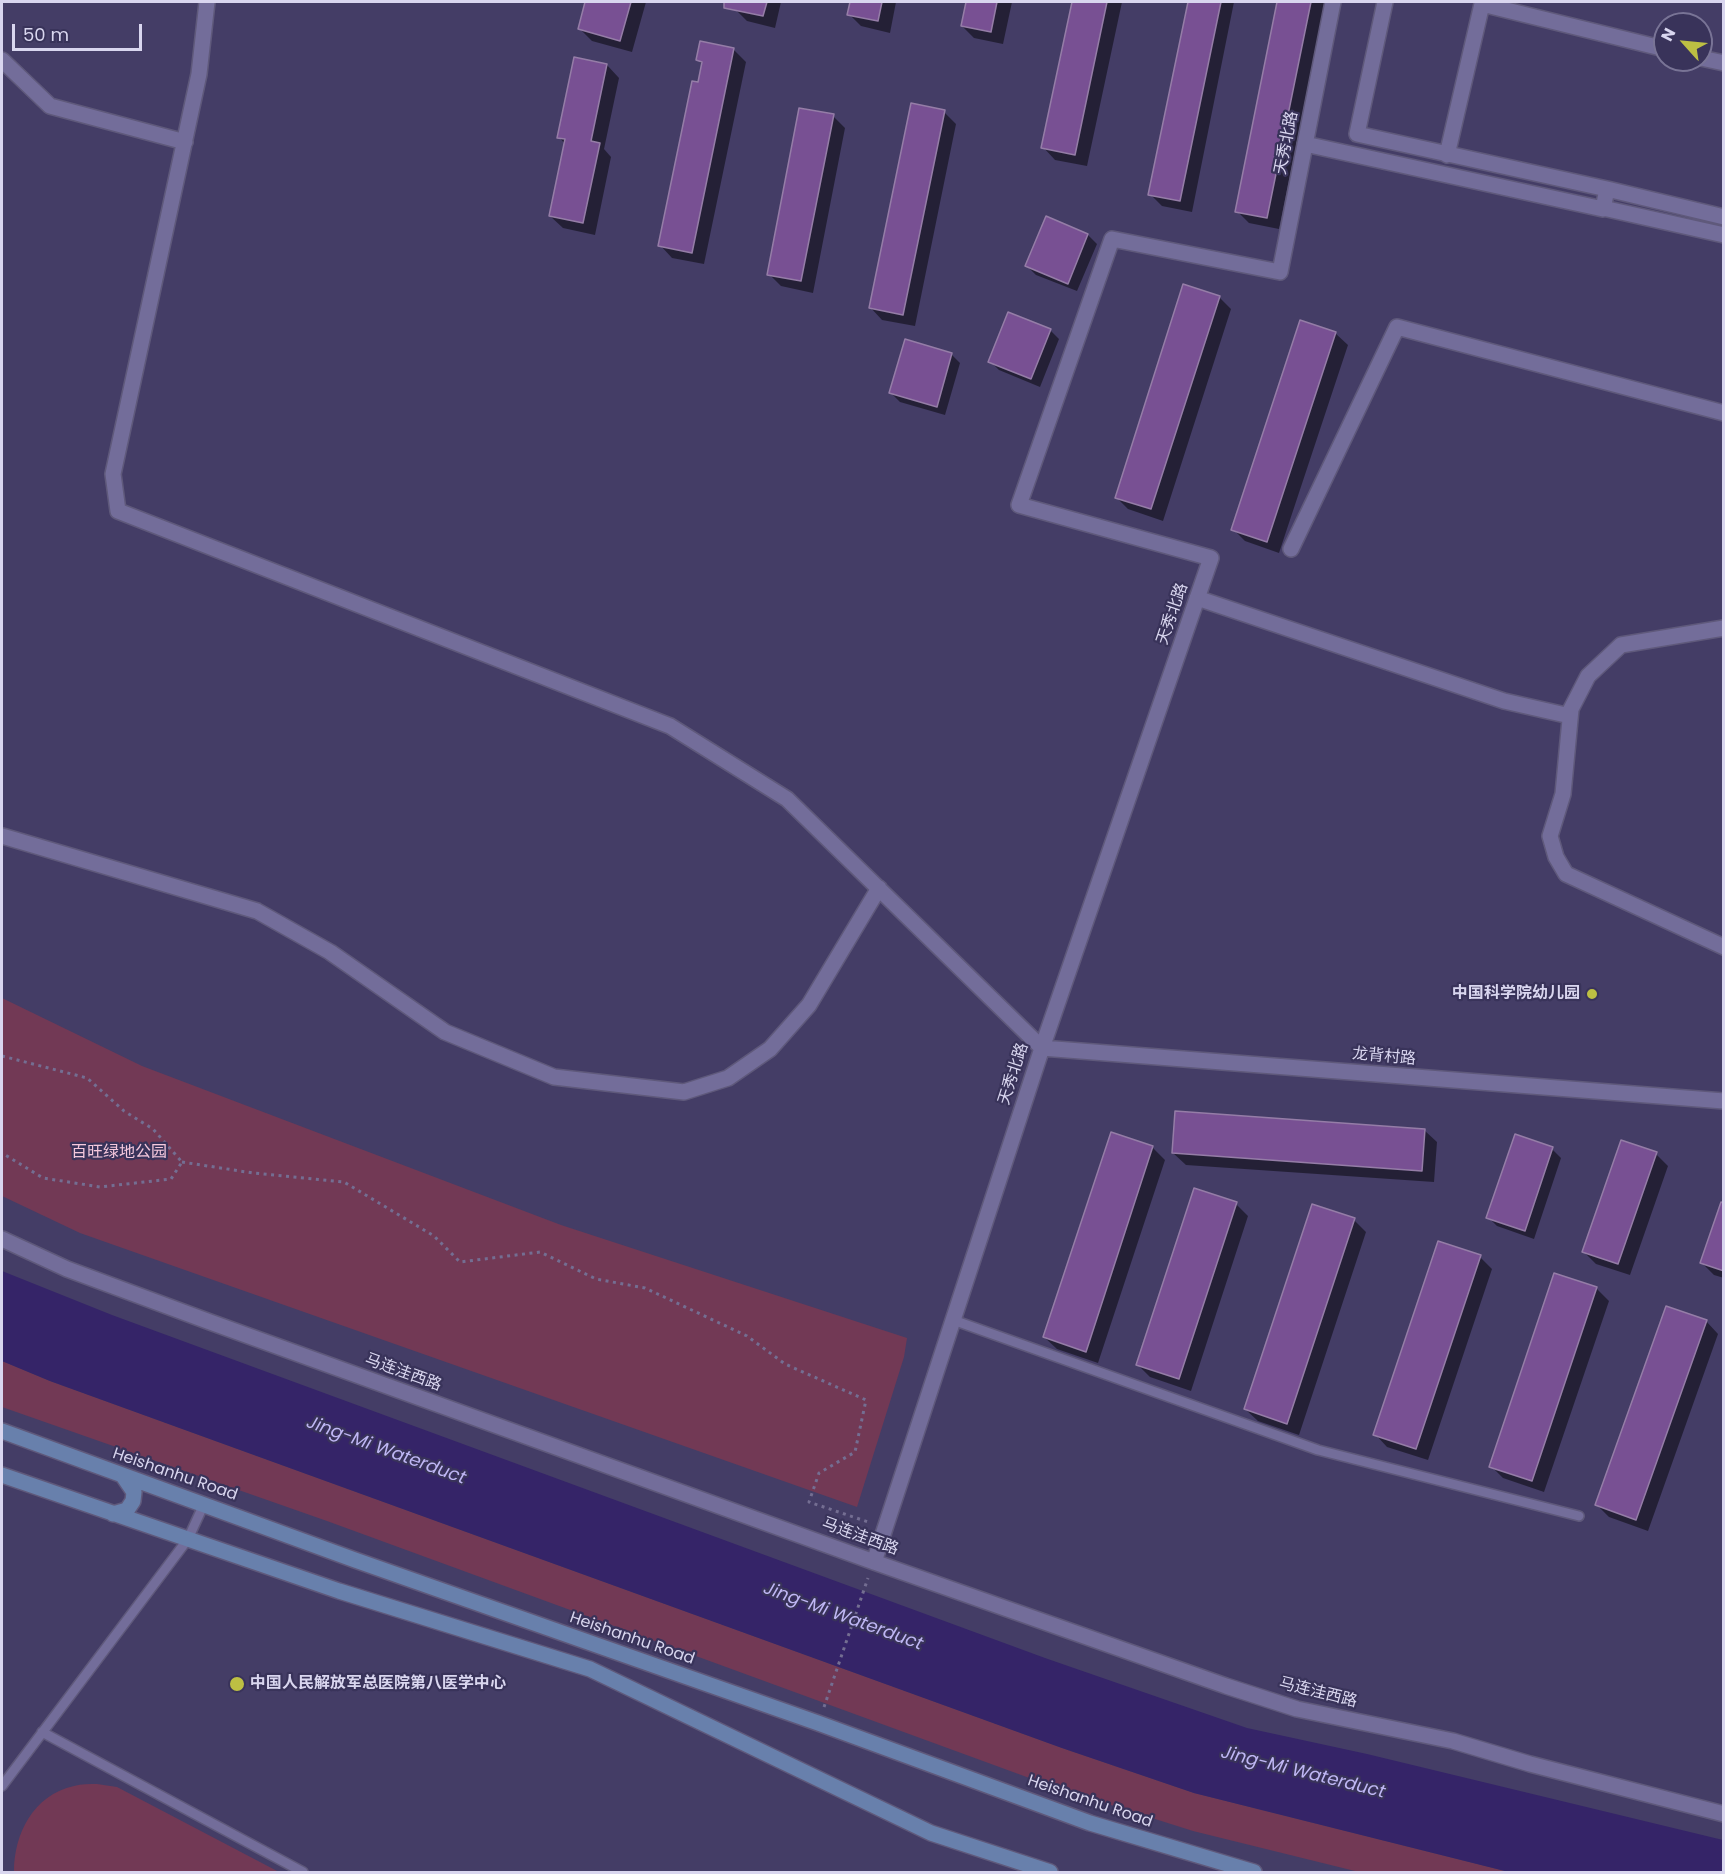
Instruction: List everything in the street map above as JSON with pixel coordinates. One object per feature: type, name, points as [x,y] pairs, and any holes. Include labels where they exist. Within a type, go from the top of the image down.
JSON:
[{"type":"main road","name":"Heishanhu Road","points":[[2,1431],[377,1568],[818,1723],[1090,1823],[1254,1872]]},
{"type":"main road","points":[[2,1475],[339,1591],[590,1669],[931,1833],[1050,1872]]},
{"type":"main road","points":[[113,1514],[127,1510],[133,1501],[134,1492],[123,1476]]},
{"type":"street","points":[[207,2],[199,74],[113,474],[118,512],[670,726],[787,799],[1042,1048]]},
{"type":"street","name":"天秀北路","points":[[874,1562],[1042,1048],[1211,558],[1019,505],[1112,239],[1280,272],[1334,2]]},
{"type":"street","points":[[1385,2],[1357,134],[1724,217]]},
{"type":"street","points":[[1447,155],[1482,4],[1653,46]]},
{"type":"street","points":[[2,60],[50,106],[185,142]]},
{"type":"street","points":[[1305,144],[1724,235]]},
{"type":"street","points":[[1603,208],[1607,189]]},
{"type":"street","points":[[1291,549],[1397,327],[1724,413]]},
{"type":"street","points":[[1197,598],[1504,700],[1570,716]]},
{"type":"street","points":[[1724,628],[1621,645],[1587,676],[1571,709],[1563,794],[1550,836],[1556,857],[1566,874],[1724,947]]},
{"type":"street","points":[[2,836],[257,911],[330,952],[445,1032],[554,1077],[684,1092],[728,1078],[770,1048],[809,1005],[879,888]]},
{"type":"street","name":"龙背村路","points":[[1042,1048],[1724,1101]]},
{"type":"street","name":"马连洼西路","points":[[2,1239],[67,1269],[199,1318],[874,1562],[1297,1709],[1453,1741],[1530,1764],[1724,1814]]},
{"type":"lane","points":[[953,1320],[1318,1450],[1579,1516]]},
{"type":"lane","points":[[2,1786],[188,1539],[204,1504]]},
{"type":"lane","points":[[42,1732],[303,1872]]},
{"type":"path","points":[[2,1056],[87,1078],[124,1111],[153,1129],[182,1162],[253,1173],[344,1182],[434,1236],[460,1262],[540,1252],[596,1279],[645,1288],[747,1336],[785,1364],[866,1400],[855,1452],[819,1473],[809,1502],[885,1528]]},
{"type":"path","points":[[2,1153],[43,1178],[100,1187],[171,1179],[182,1162]]},
{"type":"path","points":[[818,1723],[874,1562]]},
{"type":"green space","name":"百旺绿地公园","points":[[2,998],[142,1066],[561,1225],[907,1338],[904,1357],[857,1507],[80,1233],[2,1196]]},
{"type":"green space","points":[[2,1361],[50,1381],[1062,1748],[1194,1793],[1509,1872],[1359,1872],[1193,1831],[1054,1787],[327,1521],[2,1407]]},
{"type":"green space","points":[[97,1784],[117,1787],[279,1872],[14,1872],[22,1830],[37,1807],[60,1791],[77,1785]]},
{"type":"water","name":"Jing-Mi Waterduct","points":[[2,1271],[112,1315],[1045,1658],[1247,1728],[1367,1754],[1723,1840],[1723,1872],[1509,1872],[1194,1793],[1062,1748],[50,1381],[2,1361]]},
{"type":"building","points":[[585,2],[631,2],[620,41],[578,29]]},
{"type":"building","points":[[724,2],[767,2],[763,16],[724,8]]},
{"type":"building","points":[[850,2],[882,2],[878,21],[847,15]]},
{"type":"building","points":[[966,2],[997,2],[991,32],[961,26]]},
{"type":"building","points":[[1072,2],[1107,2],[1075,155],[1041,148]]},
{"type":"building","points":[[1188,2],[1221,2],[1180,201],[1148,195]]},
{"type":"building","points":[[1277,2],[1311,2],[1267,218],[1235,212]]},
{"type":"building","points":[[700,41],[734,48],[692,253],[658,246],[692,81],[698,82],[702,62],[696,60]]},
{"type":"building","points":[[574,57],[607,64],[591,141],[600,143],[583,223],[549,216],[565,139],[557,138]]},
{"type":"building","points":[[911,103],[945,110],[903,315],[869,308]]},
{"type":"building","points":[[799,108],[834,114],[801,281],[767,275]]},
{"type":"building","points":[[1046,216],[1088,234],[1068,284],[1025,266]]},
{"type":"building","points":[[1183,284],[1220,296],[1151,509],[1115,498]]},
{"type":"building","points":[[1008,312],[1051,329],[1031,379],[988,362]]},
{"type":"building","points":[[1300,320],[1336,332],[1267,542],[1231,530]]},
{"type":"building","points":[[905,339],[952,353],[937,407],[889,393]]},
{"type":"building","points":[[1175,1111],[1425,1129],[1422,1171],[1172,1153]]},
{"type":"building","points":[[1111,1132],[1153,1146],[1086,1352],[1043,1337]]},
{"type":"building","points":[[1515,1134],[1553,1147],[1525,1231],[1486,1218]]},
{"type":"building","points":[[1621,1140],[1657,1152],[1618,1264],[1582,1252]]},
{"type":"building","points":[[1194,1188],[1237,1202],[1179,1379],[1136,1365]]},
{"type":"building","points":[[1721,1202],[1724,1203],[1724,1271],[1700,1263]]},
{"type":"building","points":[[1312,1204],[1355,1218],[1287,1424],[1244,1409]]},
{"type":"building","points":[[1438,1241],[1481,1255],[1416,1449],[1373,1435]]},
{"type":"building","points":[[1554,1273],[1597,1287],[1532,1481],[1489,1467]]},
{"type":"building","points":[[1666,1306],[1707,1320],[1636,1520],[1595,1505]]},
{"type":"place","name":"中国科学院幼儿园","points":[[1592,994]]},
{"type":"place","name":"中国人民解放军总医院第八医学中心","points":[[237,1684]]}]
